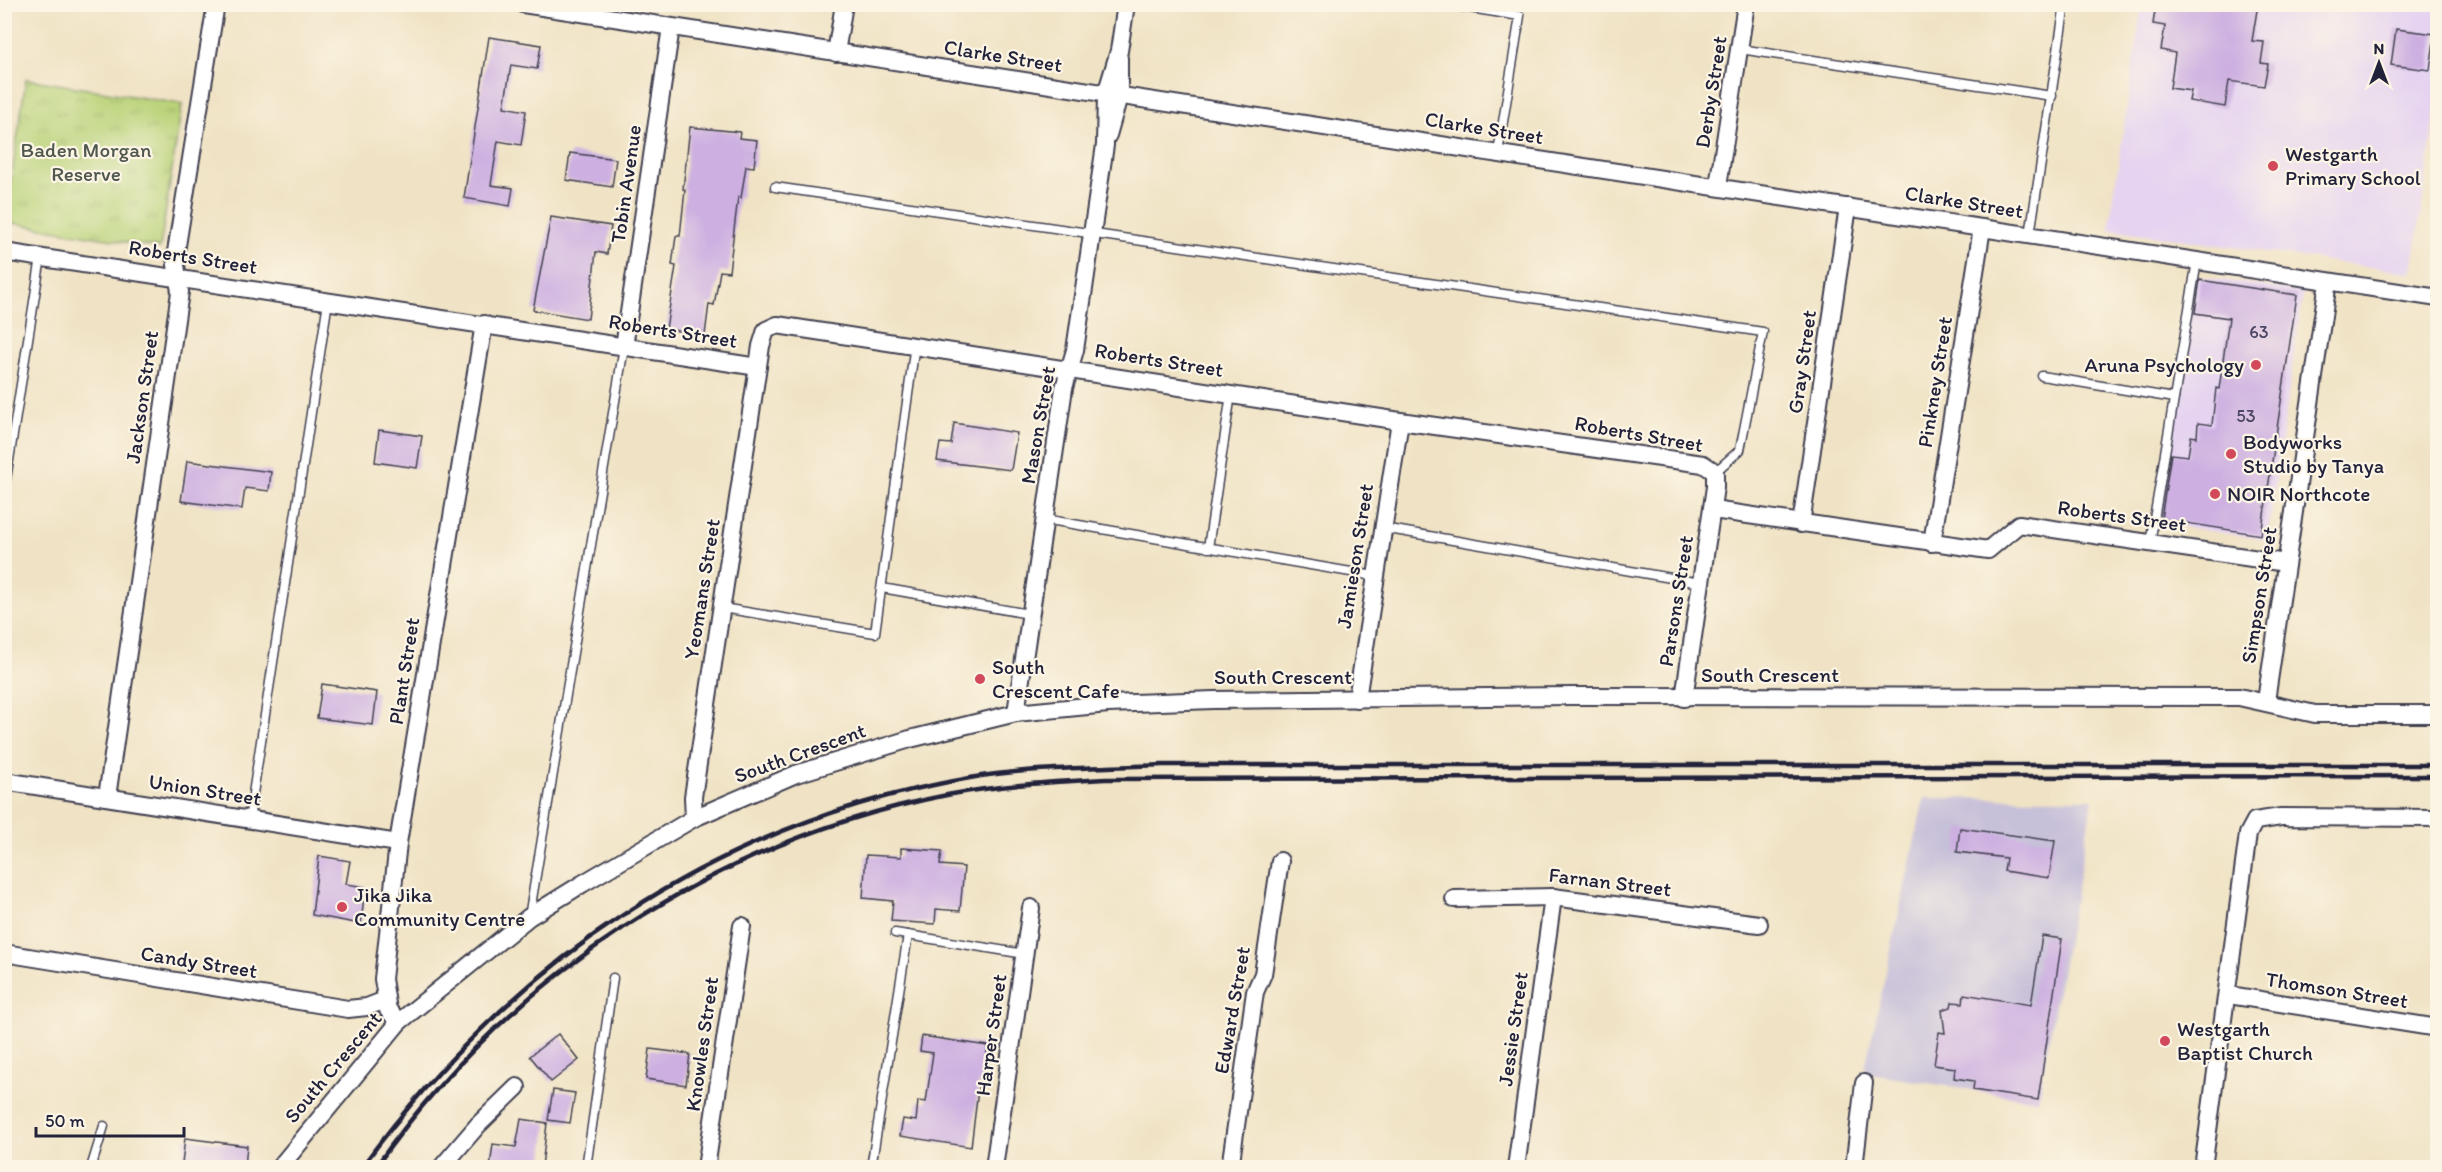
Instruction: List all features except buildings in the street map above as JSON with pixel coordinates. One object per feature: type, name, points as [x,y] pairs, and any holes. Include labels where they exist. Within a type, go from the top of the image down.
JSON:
[{"type":"street","name":"Jackson Street","points":[[107,797],[180,292],[175,258],[216,4]]},
{"type":"street","name":"Clarke Street","points":[[523,4],[558,7],[836,53],[1718,186],[2438,298]]},
{"type":"street","points":[[836,53],[844,4]]},
{"type":"street","name":"Mason Street","points":[[1017,713],[1029,614],[1064,388],[1070,370],[1105,145],[1117,112],[1113,95],[1126,4]]},
{"type":"street","name":"Derby Street","points":[[1718,186],[1746,4]]},
{"type":"street","name":"Tobin Avenue","points":[[624,347],[671,27]]},
{"type":"street","name":"Gray Street","points":[[1801,524],[1848,207]]},
{"type":"street","name":"Pinkney Street","points":[[1932,543],[1982,228]]},
{"type":"street","name":"Roberts Street","points":[[4,252],[758,367],[766,330],[777,325],[915,344],[1400,421],[1703,464],[1715,472],[1713,510],[1801,524],[1988,549],[2019,524],[2286,563]]},
{"type":"street","name":"Simpson Street","points":[[2266,701],[2328,282]]},
{"type":"street","name":"Plant Street","points":[[385,1000],[383,979],[398,843],[484,324]]},
{"type":"street","name":"Yeomans Street","points":[[694,818],[693,797],[758,367]]},
{"type":"street","name":"Jamieson Street","points":[[1357,699],[1374,576],[1400,421]]},
{"type":"street","name":"Parsons Street","points":[[1684,698],[1713,510]]},
{"type":"street","name":"South Crescent","points":[[279,1167],[399,1022],[529,917],[694,818],[796,774],[910,738],[1017,713],[1108,704],[1357,699],[2239,696],[2315,714],[2438,714]]},
{"type":"street","name":"Union Street","points":[[4,781],[398,843]]},
{"type":"street","points":[[2204,1167],[2229,995],[2248,834],[2255,821],[2281,817],[2438,818]]},
{"type":"street","name":"Edward Street","points":[[1230,1167],[1255,992],[1263,974],[1280,861]]},
{"type":"street","name":"Farnan Street","points":[[1454,899],[1554,897],[1759,924]]},
{"type":"street","name":"Jessie Street","points":[[1516,1167],[1554,897]]},
{"type":"street","name":"Harper Street","points":[[994,1167],[1031,908]]},
{"type":"street","name":"Knowles Street","points":[[706,1167],[742,926]]},
{"type":"street","name":"Candy Street","points":[[4,953],[348,1009],[367,1007],[385,1000]]},
{"type":"street","name":"Thomson Street","points":[[2229,995],[2438,1028]]},
{"type":"street","points":[[385,1000],[391,1014],[399,1022]]},
{"type":"street","points":[[1854,1167],[1864,1083]]},
{"type":"street","points":[[441,1167],[478,1125],[517,1087]]},
{"type":"lane","points":[[1445,4],[1520,16],[1498,153]]},
{"type":"lane","points":[[2030,235],[2065,4]]},
{"type":"lane","points":[[1740,50],[2052,96]]},
{"type":"lane","points":[[775,187],[1763,332],[1740,450],[1715,472]]},
{"type":"lane","points":[[4,492],[41,258]]},
{"type":"lane","points":[[2150,543],[2197,261]]},
{"type":"lane","points":[[249,820],[328,301]]},
{"type":"lane","points":[[722,608],[875,633],[915,344]]},
{"type":"lane","points":[[529,917],[624,347]]},
{"type":"lane","points":[[2042,376],[2174,398]]},
{"type":"lane","points":[[1208,548],[1231,394]]},
{"type":"lane","points":[[1044,519],[1374,576]]},
{"type":"lane","points":[[1382,528],[1700,583]]},
{"type":"lane","points":[[882,588],[1029,614]]},
{"type":"lane","points":[[895,933],[1025,954]]},
{"type":"lane","points":[[872,1167],[908,935]]},
{"type":"lane","points":[[586,1167],[613,978]]},
{"type":"lane","points":[[91,1167],[104,1126]]},
{"type":"shaded area","name":"Westgarth Primary School","points":[[2142,5],[2437,5],[2437,102],[2412,273],[2109,229]]},
{"type":"shaded area","points":[[2195,276],[2303,292],[2267,540],[2154,522]]},
{"type":"shaded area","points":[[1924,798],[2093,799],[2038,1100],[1864,1073]]},
{"type":"green space","name":"Baden Morgan Reserve","points":[[26,79],[182,104],[160,248],[5,222]]},
{"type":"railway","points":[[361,1168],[420,1094],[484,1027],[553,966],[627,912],[706,866],[790,828],[878,799],[970,778],[1042,770],[1162,765],[2438,765]]},
{"type":"railway","points":[[375,1168],[429,1099],[489,1035],[554,977],[625,926],[701,882],[780,845],[862,816],[947,795],[1006,786],[1105,779],[2438,776]]},
{"type":"place","name":"Westgarth Primary School","points":[[2273,166]]},
{"type":"place","name":"Aruna Psychology","points":[[2256,365]]},
{"type":"place","name":"Bodyworks Studio by Tanya","points":[[2231,454]]},
{"type":"place","name":"NOIR Northcote","points":[[2215,494]]},
{"type":"place","name":"South Crescent Cafe","points":[[980,679]]},
{"type":"place","name":"Jika Jika Community Centre","points":[[342,907]]},
{"type":"place","name":"Westgarth Baptist Church","points":[[2165,1041]]}]
